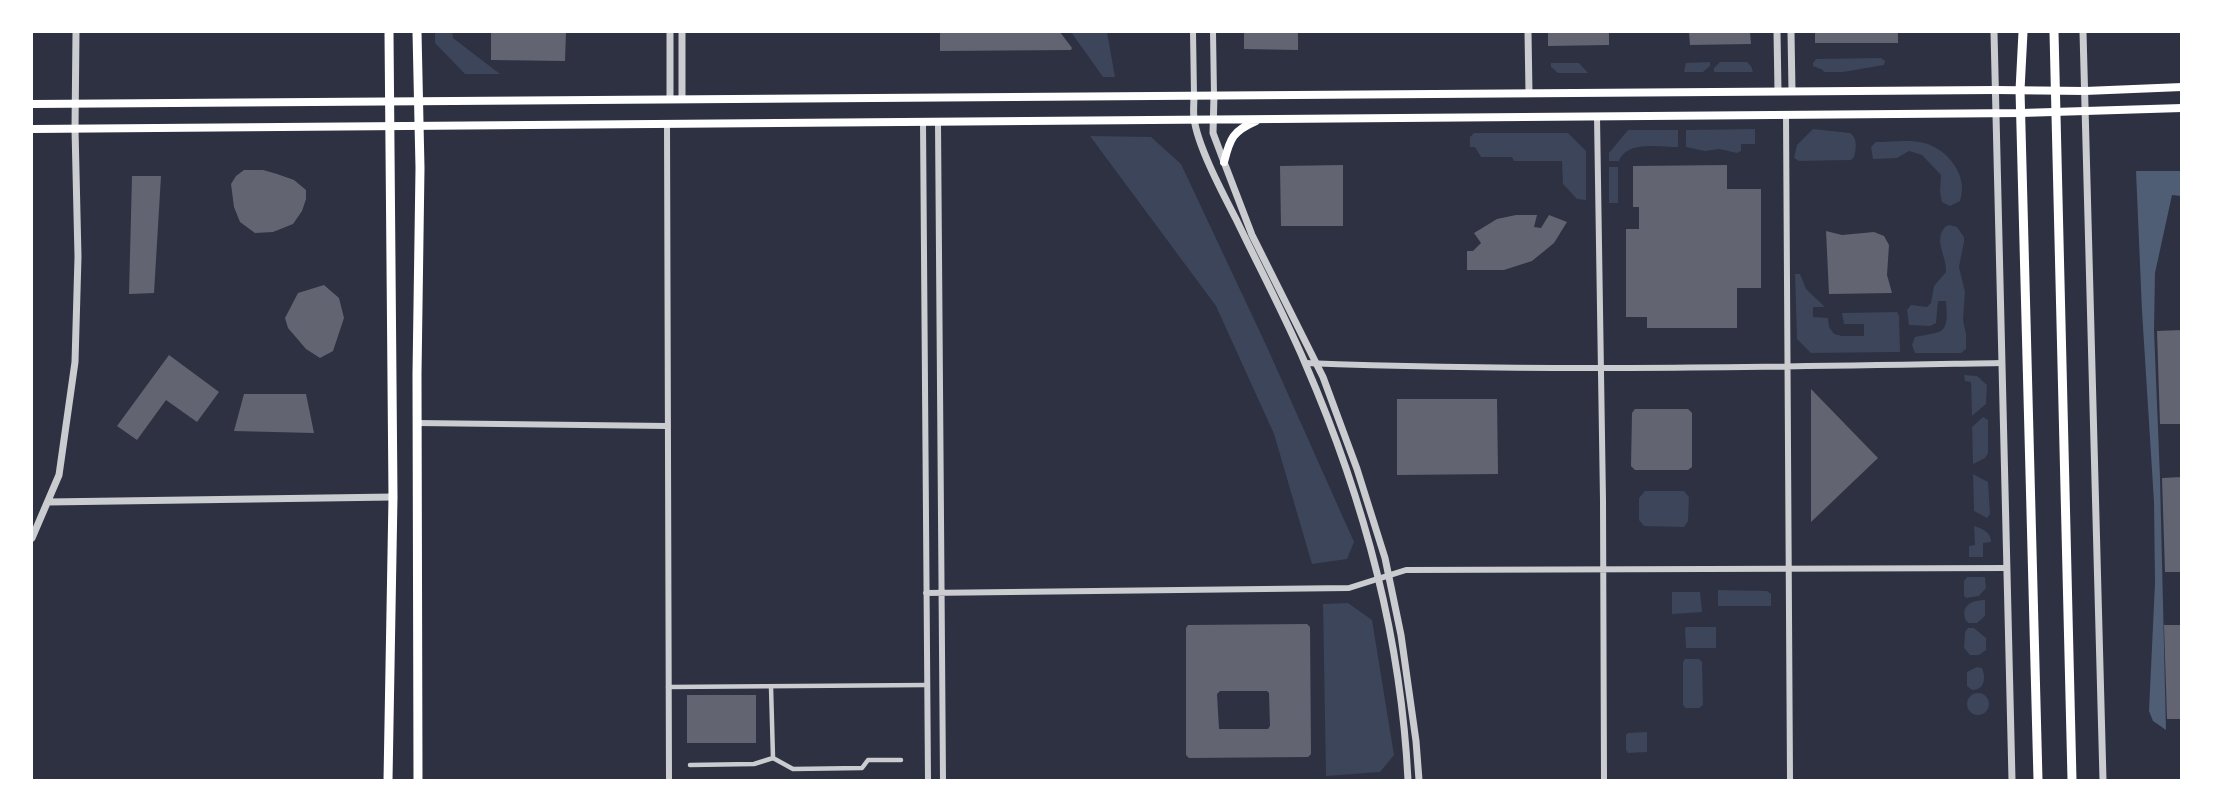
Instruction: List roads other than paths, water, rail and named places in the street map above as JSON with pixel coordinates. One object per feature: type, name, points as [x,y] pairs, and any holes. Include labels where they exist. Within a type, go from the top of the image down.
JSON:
[{"type":"main road","points":[[388,780],[393,496],[389,32]]},
{"type":"main road","points":[[417,32],[419,126],[418,780]]},
{"type":"main road","points":[[2023,32],[2020,90],[2038,780]]},
{"type":"main road","points":[[2054,32],[2072,780]]},
{"type":"main road","points":[[32,104],[1778,91],[2085,91],[2181,87]]},
{"type":"main road","points":[[32,129],[1996,114],[2181,108]]},
{"type":"main road","points":[[1224,162],[1230,141],[1240,128],[1257,121],[1276,119]]},
{"type":"street","points":[[32,538],[59,475],[75,362],[78,257],[75,129],[76,32]]},
{"type":"street","points":[[670,32],[670,99]]},
{"type":"street","points":[[682,32],[682,99]]},
{"type":"street","points":[[1193,32],[1194,120],[1221,190],[1305,363],[1345,467],[1365,528],[1387,618],[1404,713],[1408,780]]},
{"type":"street","points":[[1213,32],[1213,133],[1252,235],[1316,363],[1357,469],[1385,558],[1401,635],[1416,741],[1419,780]]},
{"type":"street","points":[[1528,32],[1529,93]]},
{"type":"street","points":[[1777,32],[1778,91]]},
{"type":"street","points":[[1791,32],[1792,91]]},
{"type":"street","points":[[1994,32],[2012,780]]},
{"type":"street","points":[[2083,32],[2103,780]]},
{"type":"street","points":[[1785,115],[1790,780]]},
{"type":"street","points":[[1597,117],[1604,780]]},
{"type":"street","points":[[923,122],[928,780]]},
{"type":"street","points":[[938,122],[943,780]]},
{"type":"street","points":[[667,124],[669,780]]},
{"type":"street","points":[[1305,363],[1446,368],[1601,369],[2002,363]]},
{"type":"street","points":[[417,423],[667,426]]},
{"type":"street","points":[[48,502],[393,496]]},
{"type":"street","points":[[926,593],[1349,588],[1406,570],[2007,568]]},
{"type":"street","points":[[668,687],[927,686]]},
{"type":"street","points":[[771,687],[774,758]]},
{"type":"street","points":[[690,765],[754,764],[774,758],[793,770],[861,768],[868,760],[901,760]]}]
